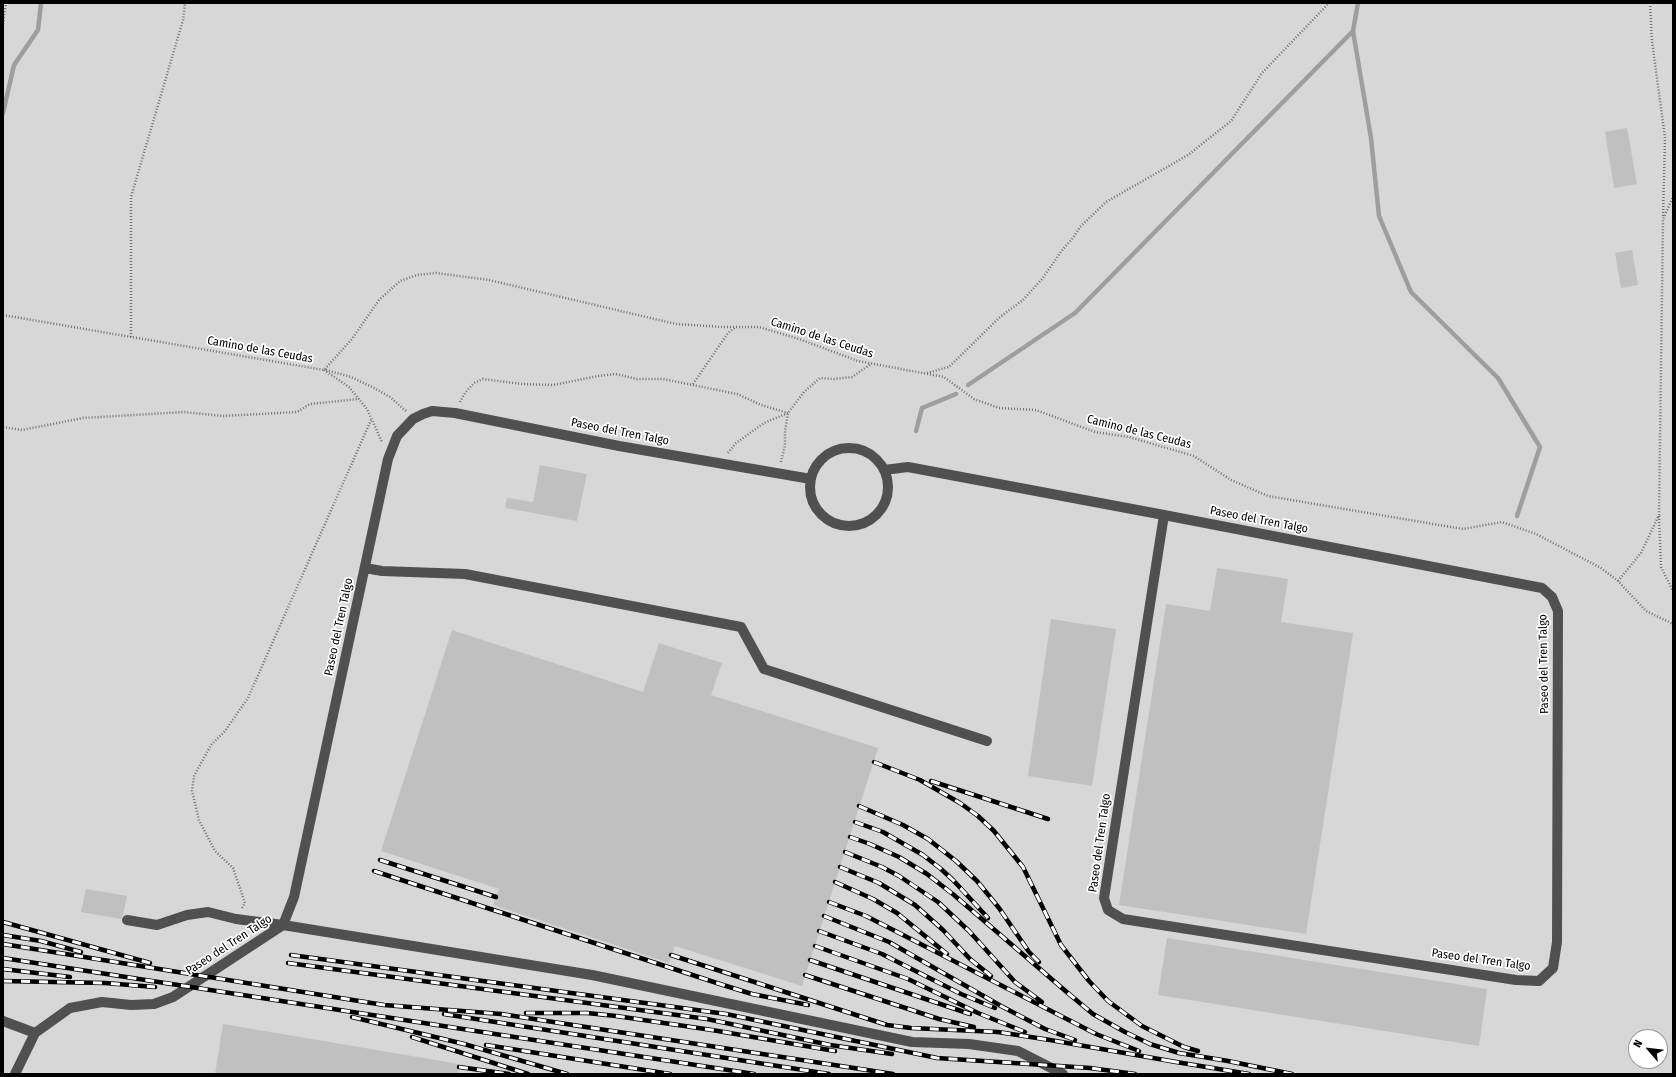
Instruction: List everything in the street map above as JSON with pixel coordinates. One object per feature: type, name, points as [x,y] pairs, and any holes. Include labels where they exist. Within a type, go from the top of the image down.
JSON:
[{"type":"street","name":"Paseo del Tren Talgo","points":[[15,1074],[35,1033],[70,1008],[102,1002],[131,1005],[154,1004],[173,997],[283,925],[294,897],[388,459],[397,436],[413,419],[432,412],[455,413],[619,446],[811,479]]},
{"type":"street","points":[[844,448],[856,449],[868,453],[877,460],[884,470],[888,482],[887,494],[883,506],[876,515],[866,522],[854,526],[842,526],[830,522],[820,514],[813,504],[810,492],[811,479],[815,468],[823,458],[833,452],[844,448]]},
{"type":"street","name":"Paseo del Tren Talgo","points":[[884,470],[908,467],[1164,515],[1542,588],[1552,597],[1558,611],[1557,942],[1553,968],[1539,981],[1516,980],[1123,919],[1108,910],[1104,898],[1164,515]]},
{"type":"street","points":[[365,568],[382,571],[465,574],[741,627],[764,669],[988,741]]},
{"type":"street","points":[[127,920],[158,925],[187,915],[208,912],[236,919],[283,925],[592,975],[912,1042],[969,1044],[1018,1051],[1063,1074]]},
{"type":"street","points":[[3,1021],[35,1033]]},
{"type":"path","points":[[3,24],[6,3]]},
{"type":"path","points":[[131,337],[131,197],[183,20],[185,3]]},
{"type":"path","points":[[926,374],[949,366],[1000,317],[1023,300],[1042,279],[1080,227],[1106,202],[1188,155],[1231,121],[1262,73],[1329,3]]},
{"type":"path","points":[[1650,3],[1652,41],[1665,138],[1659,515],[1661,567],[1673,591]]},
{"type":"path","points":[[1663,219],[1673,197]]},
{"type":"path","name":"Camino de las Ceudas","points":[[3,315],[324,370],[352,339],[379,300],[400,281],[417,275],[436,273],[489,280],[676,324],[759,327],[799,339],[858,361],[944,377],[974,399],[999,408],[1036,410],[1095,432],[1129,437],[1194,456],[1231,480],[1268,496],[1463,529],[1502,522],[1536,534],[1601,568],[1618,581],[1646,612],[1673,624]]},
{"type":"path","points":[[692,384],[728,332],[736,327]]},
{"type":"path","points":[[776,474],[783,458],[785,445],[784,431],[788,413],[804,392],[820,378],[834,379],[852,377],[871,363]]},
{"type":"path","points":[[324,370],[350,387],[367,409],[388,459]]},
{"type":"path","points":[[324,370],[351,377],[374,388],[403,407],[413,419]]},
{"type":"path","points":[[455,413],[464,393],[474,384],[483,380],[522,384],[553,385],[616,374],[637,379],[662,379],[737,394],[788,413]]},
{"type":"path","points":[[3,427],[22,430],[83,418],[184,412],[223,416],[297,412],[310,404],[359,399]]},
{"type":"path","points":[[719,464],[736,443],[764,423],[788,413]]},
{"type":"path","points":[[236,919],[245,903],[233,868],[215,851],[199,820],[192,791],[194,776],[211,745],[225,732],[248,698],[371,420]]},
{"type":"path","points":[[1618,581],[1641,553],[1659,515]]},
{"type":"shaded area","points":[[3,3],[1673,3],[1673,1074],[3,1074]]},
{"type":"building","points":[[1627,128],[1637,184],[1614,188],[1605,132]]},
{"type":"building","points":[[1632,250],[1638,285],[1621,288],[1615,253]]},
{"type":"building","points":[[540,465],[587,474],[577,521],[505,508],[507,498],[533,502]]},
{"type":"building","points":[[1217,568],[1288,579],[1281,622],[1353,633],[1306,934],[1119,905],[1166,604],[1210,611]]},
{"type":"building","points":[[1051,619],[1116,629],[1092,786],[1028,776]]},
{"type":"building","points":[[452,630],[643,692],[659,643],[722,663],[711,695],[878,748],[802,986],[675,946],[669,963],[493,905],[499,889],[381,851]]},
{"type":"building","points":[[86,889],[127,896],[121,919],[81,912]]},
{"type":"building","points":[[1167,938],[1487,989],[1479,1046],[1158,995]]},
{"type":"building","points":[[223,1024],[459,1064],[458,1074],[215,1074]]},
{"type":"waterway","points":[[3,113],[14,65],[38,30],[41,3]]},
{"type":"waterway","points":[[968,385],[1075,313],[1353,31],[1358,3]]},
{"type":"waterway","points":[[1353,31],[1371,138],[1379,216],[1411,292],[1498,378],[1540,447],[1517,516]]},
{"type":"waterway","points":[[916,431],[922,408],[956,394]]},
{"type":"railway","points":[[874,762],[920,780],[960,803],[978,816],[994,831],[1023,867],[1061,945],[1089,981],[1108,1001],[1142,1026],[1184,1047],[1198,1051]]},
{"type":"railway","points":[[931,781],[1048,819]]},
{"type":"railway","points":[[859,806],[903,825],[928,839],[956,861],[977,881],[999,908],[1029,952],[1039,962]]},
{"type":"railway","points":[[855,822],[883,832],[923,855],[953,880],[988,918]]},
{"type":"railway","points":[[850,837],[899,857],[927,874],[954,895],[1093,1014],[1125,1032],[1150,1044],[1179,1053],[1292,1074]]},
{"type":"railway","points":[[845,852],[882,867],[899,876],[938,902],[969,931],[1015,982],[1042,1002]]},
{"type":"railway","points":[[380,860],[496,897]]},
{"type":"railway","points":[[840,867],[879,883],[915,905],[943,930],[970,959],[991,976]]},
{"type":"railway","points":[[374,871],[752,994],[808,1005]]},
{"type":"railway","points":[[835,882],[873,899],[897,913],[947,954]]},
{"type":"railway","points":[[829,902],[866,916],[1096,1034],[1139,1051]]},
{"type":"railway","points":[[824,916],[889,942],[1001,1006],[1045,1029],[1075,1040]]},
{"type":"railway","points":[[3,922],[150,963]]},
{"type":"railway","points":[[819,931],[882,954],[961,994],[995,1008]]},
{"type":"railway","points":[[3,935],[41,941],[81,952]]},
{"type":"railway","points":[[3,944],[384,1005],[501,1014],[893,1074]]},
{"type":"railway","points":[[815,946],[908,979],[978,1013],[1025,1032]]},
{"type":"railway","points":[[291,955],[726,1014],[937,1058],[1090,1068],[1135,1074]]},
{"type":"railway","points":[[671,955],[887,1025],[911,1028],[998,1032],[1176,1062]]},
{"type":"railway","points":[[3,958],[754,1074]]},
{"type":"railway","points":[[810,960],[970,1014]]},
{"type":"railway","points":[[288,963],[707,1019],[830,1045],[892,1054]]},
{"type":"railway","points":[[3,969],[70,977]]},
{"type":"railway","points":[[805,975],[939,1019],[974,1027]]},
{"type":"railway","points":[[3,981],[105,983],[155,987]]},
{"type":"railway","points":[[526,1013],[587,1013],[616,1016],[712,1030],[835,1051]]},
{"type":"railway","points":[[444,1014],[829,1074]]},
{"type":"railway","points":[[352,1017],[464,1044],[567,1074]]},
{"type":"railway","points":[[412,1037],[528,1074]]},
{"type":"railway","points":[[486,1045],[670,1074]]},
{"type":"railway","points":[[1170,1061],[1249,1074]]},
{"type":"railway","points":[[459,1067],[509,1074]]}]
